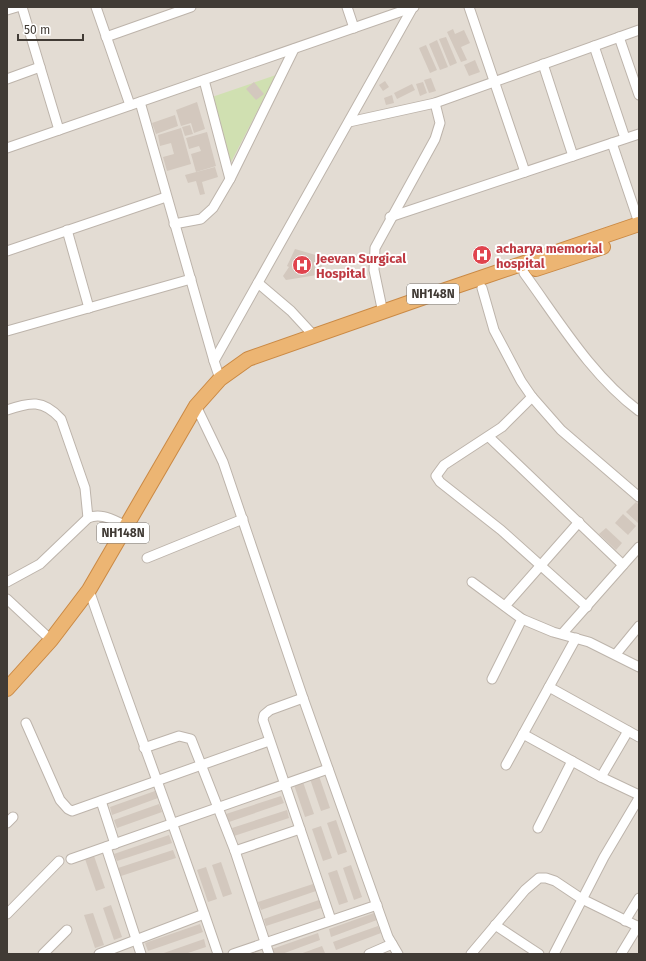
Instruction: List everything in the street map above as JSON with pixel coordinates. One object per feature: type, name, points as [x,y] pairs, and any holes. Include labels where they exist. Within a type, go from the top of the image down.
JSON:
[{"type":"highway","name":"NH148N","points":[[7,689],[51,640],[89,590],[128,526],[196,406],[225,376],[248,359],[639,224]]},
{"type":"highway","name":"NH148N","points":[[225,376],[251,369],[639,234]]},
{"type":"street","points":[[7,10],[17,7]]},
{"type":"street","points":[[22,7],[59,130]]},
{"type":"street","points":[[96,7],[130,105]]},
{"type":"street","points":[[106,37],[192,7]]},
{"type":"street","points":[[347,7],[354,28]]},
{"type":"street","points":[[7,148],[413,7]]},
{"type":"street","points":[[214,361],[413,7]]},
{"type":"street","points":[[469,7],[525,172]]},
{"type":"street","points":[[349,122],[435,103],[639,30]]},
{"type":"street","points":[[619,37],[639,95]]},
{"type":"street","points":[[594,46],[625,138]]},
{"type":"street","points":[[174,224],[201,219],[208,214],[230,180],[294,48]]},
{"type":"street","points":[[542,64],[573,156]]},
{"type":"street","points":[[7,79],[40,67]]},
{"type":"street","points":[[204,80],[230,180]]},
{"type":"street","points":[[140,102],[214,361],[225,376]]},
{"type":"street","points":[[383,313],[374,270],[374,248],[390,217],[436,139],[440,123],[435,103]]},
{"type":"street","points":[[390,217],[639,134]]},
{"type":"street","points":[[612,143],[639,224]]},
{"type":"street","points":[[7,251],[166,197]]},
{"type":"street","points":[[67,230],[89,308]]},
{"type":"street","points":[[524,273],[595,370],[612,389],[639,411]]},
{"type":"street","points":[[7,331],[190,279]]},
{"type":"street","points":[[258,283],[291,312],[315,337]]},
{"type":"street","points":[[482,288],[494,330],[532,397],[561,430],[639,497]]},
{"type":"street","points":[[532,397],[506,424],[489,437],[444,465],[436,476],[440,482],[455,495],[501,530],[587,606]]},
{"type":"street","points":[[7,410],[31,403],[44,405],[61,419],[85,488],[88,518]]},
{"type":"street","points":[[196,406],[223,462],[303,698],[377,904],[392,944],[398,954]]},
{"type":"street","points":[[489,437],[623,565]]},
{"type":"street","points":[[7,582],[40,564],[88,518],[96,515],[102,516],[128,526]]},
{"type":"street","points":[[147,558],[243,519]]},
{"type":"street","points":[[505,606],[578,522]]},
{"type":"street","points":[[562,634],[639,547]]},
{"type":"street","points":[[472,582],[522,619],[594,644],[639,667]]},
{"type":"street","points":[[89,590],[144,748],[174,824],[218,954]]},
{"type":"street","points":[[7,599],[51,640]]},
{"type":"street","points":[[492,680],[522,619]]},
{"type":"street","points":[[616,654],[639,626]]},
{"type":"street","points":[[506,766],[576,638]]},
{"type":"street","points":[[549,687],[639,737]]},
{"type":"street","points":[[303,698],[270,710],[264,715],[263,720],[331,920]]},
{"type":"street","points":[[26,723],[64,806],[72,811],[269,741]]},
{"type":"street","points":[[601,778],[628,731]]},
{"type":"street","points":[[523,734],[601,778],[639,797],[604,857],[554,954]]},
{"type":"street","points":[[144,748],[179,736],[190,739],[202,765],[217,808],[235,851],[269,954]]},
{"type":"street","points":[[538,828],[572,761]]},
{"type":"street","points":[[71,859],[174,824],[328,768]]},
{"type":"street","points":[[100,801],[110,845],[141,954]]},
{"type":"street","points":[[235,851],[300,828]]},
{"type":"street","points":[[7,914],[59,861]]},
{"type":"street","points":[[471,954],[525,890],[539,878],[546,878],[555,881],[582,899],[625,921],[639,926],[621,954]]},
{"type":"street","points":[[625,921],[639,898]]},
{"type":"street","points":[[233,954],[377,904]]},
{"type":"street","points":[[103,953],[204,914]]},
{"type":"street","points":[[495,925],[539,954]]},
{"type":"street","points":[[43,954],[66,930]]},
{"type":"street","points":[[369,954],[392,944]]},
{"type":"shaded area","points":[[7,7],[639,7],[639,954],[7,954]]},
{"type":"green space","points":[[276,75],[229,166],[212,97]]},
{"type":"building","points":[[453,29],[455,34],[464,30],[470,43],[461,47],[467,60],[461,62],[447,32]]},
{"type":"building","points":[[446,37],[457,63],[450,66],[439,39]]},
{"type":"building","points":[[437,40],[448,67],[440,70],[429,44]]},
{"type":"building","points":[[426,45],[437,70],[430,73],[419,48]]},
{"type":"building","points":[[475,60],[480,72],[469,76],[464,65]]},
{"type":"building","points":[[431,78],[436,91],[429,93],[424,80]]},
{"type":"building","points":[[385,81],[389,87],[383,91],[379,85]]},
{"type":"building","points":[[254,82],[264,94],[256,100],[246,89]]},
{"type":"building","points":[[423,82],[427,93],[420,96],[416,84]]},
{"type":"building","points":[[412,84],[415,90],[397,99],[394,93]]},
{"type":"building","points":[[392,95],[394,103],[386,105],[384,98]]},
{"type":"building","points":[[197,102],[205,129],[194,133],[191,123],[181,126],[176,110]]},
{"type":"building","points":[[175,115],[178,126],[156,134],[152,123]]},
{"type":"building","points":[[190,125],[193,134],[185,136],[182,127]]},
{"type":"building","points":[[181,128],[191,164],[167,171],[163,157],[174,154],[171,143],[160,146],[158,135]]},
{"type":"building","points":[[207,132],[216,166],[196,172],[191,154],[201,151],[199,146],[189,149],[186,138]]},
{"type":"building","points":[[215,167],[218,177],[202,182],[205,194],[200,195],[196,181],[188,183],[185,175]]},
{"type":"building","points":[[295,249],[326,258],[317,275],[286,280],[283,276],[289,267],[287,266]]},
{"type":"building","points":[[636,502],[639,505],[639,524],[626,512]]},
{"type":"building","points":[[623,514],[636,526],[628,535],[615,523]]},
{"type":"building","points":[[606,528],[622,543],[616,550],[599,534]]},
{"type":"building","points":[[319,776],[330,808],[321,811],[310,779]]},
{"type":"building","points":[[303,782],[314,814],[305,817],[294,785]]},
{"type":"building","points":[[155,791],[158,798],[112,815],[110,807]]},
{"type":"building","points":[[281,796],[284,803],[229,822],[226,814]]},
{"type":"building","points":[[159,804],[162,812],[117,828],[114,820]]},
{"type":"building","points":[[287,810],[289,818],[234,836],[232,828]]},
{"type":"building","points":[[336,820],[347,852],[338,855],[327,823]]},
{"type":"building","points":[[321,826],[332,858],[323,861],[312,829]]},
{"type":"building","points":[[169,835],[172,843],[117,861],[114,854]]},
{"type":"building","points":[[173,850],[176,858],[121,876],[118,868]]},
{"type":"building","points":[[94,856],[105,888],[96,891],[85,859]]},
{"type":"building","points":[[221,862],[232,894],[223,897],[212,865]]},
{"type":"building","points":[[351,865],[362,897],[354,900],[343,868]]},
{"type":"building","points":[[206,867],[217,899],[208,902],[197,870]]},
{"type":"building","points":[[337,870],[348,902],[339,905],[328,873]]},
{"type":"building","points":[[313,884],[316,891],[261,910],[258,902]]},
{"type":"building","points":[[319,900],[321,908],[266,926],[264,919]]},
{"type":"building","points":[[111,905],[122,937],[114,940],[103,908]]},
{"type":"building","points":[[93,913],[104,945],[95,948],[84,915]]},
{"type":"building","points":[[374,913],[377,920],[331,937],[329,929]]},
{"type":"building","points":[[200,924],[203,932],[148,951],[145,943]]},
{"type":"building","points":[[378,926],[381,933],[336,950],[333,942]]},
{"type":"building","points":[[318,933],[320,940],[282,954],[274,954],[272,949]]},
{"type":"building","points":[[204,939],[206,947],[185,954],[161,954]]},
{"type":"building","points":[[322,946],[325,953],[300,954]]},
{"type":"place","name":"acharya memorial hospital","points":[[482,255]]},
{"type":"place","name":"Jeevan Surgical Hospital","points":[[302,265]]}]
